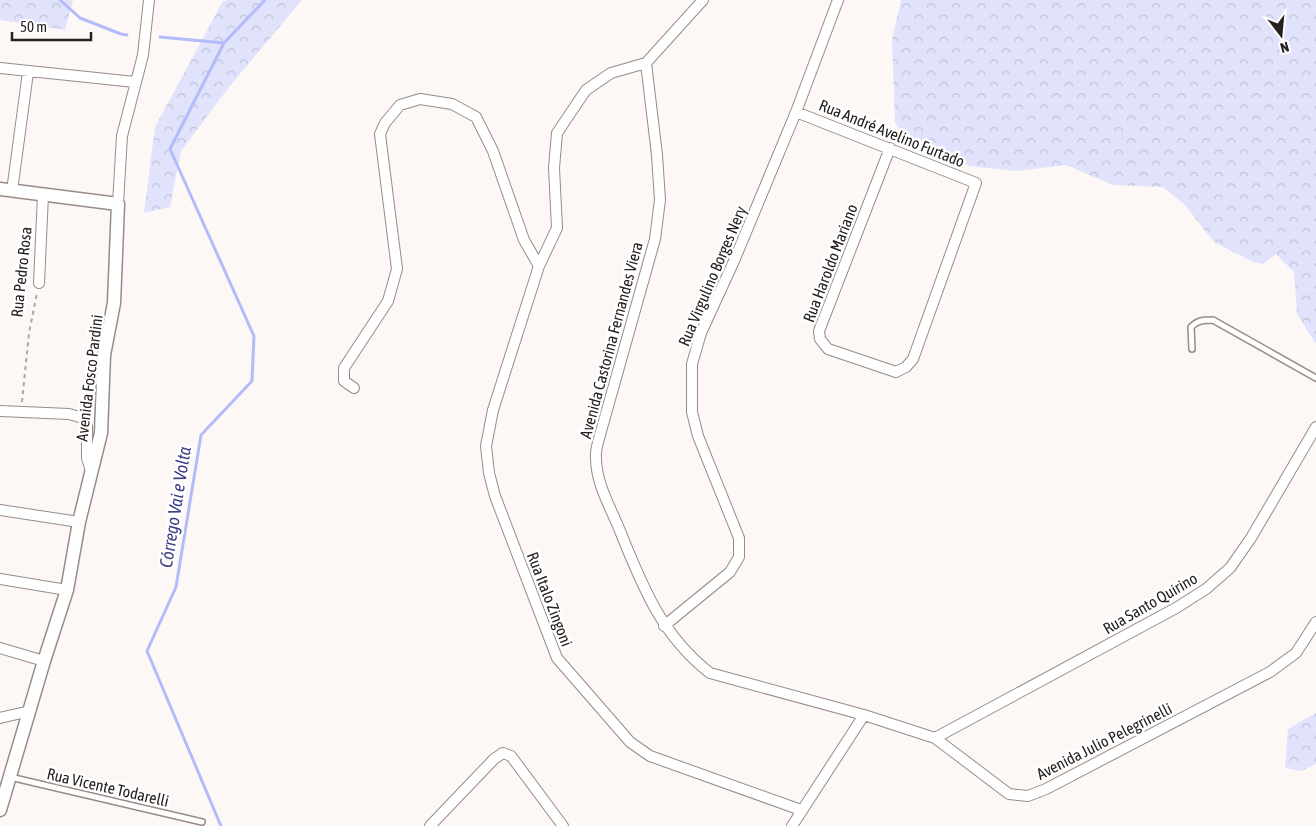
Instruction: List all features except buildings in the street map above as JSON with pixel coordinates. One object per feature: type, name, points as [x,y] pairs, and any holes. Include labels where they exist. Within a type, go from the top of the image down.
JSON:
[{"type":"street","name":"Avenida Fosco Pardini","points":[[0,810],[67,590],[79,522],[101,433],[104,355],[114,303],[122,136],[143,55],[149,0]]},
{"type":"street","points":[[646,63],[704,0]]},
{"type":"street","name":"Rua Virgulino Borges Nery","points":[[664,626],[730,572],[739,557],[739,538],[698,436],[692,412],[692,364],[701,333],[734,261],[796,112],[838,0]]},
{"type":"street","name":"Rua Italo Zingoni","points":[[646,63],[611,72],[586,90],[557,133],[554,168],[557,228],[538,266],[493,410],[486,446],[489,473],[495,496],[557,658],[630,742],[650,756],[802,810]]},
{"type":"street","name":"Avenida Castorina Fernandes Viera","points":[[646,63],[657,155],[660,200],[658,222],[655,239],[595,457],[601,486],[644,589],[664,626],[694,660],[710,673],[864,715]]},
{"type":"street","points":[[0,68],[135,82]]},
{"type":"street","points":[[28,72],[6,190],[118,204]]},
{"type":"street","points":[[354,388],[344,381],[344,368],[388,301],[398,269],[380,134],[385,123],[400,105],[420,99],[452,104],[476,117],[493,151],[524,240],[538,266]]},
{"type":"street","name":"Rua André Avelino Furtado","points":[[796,112],[976,183]]},
{"type":"street","name":"Rua Haroldo Mariano","points":[[890,148],[819,330],[820,339],[828,349],[896,372],[906,367],[913,359],[976,183]]},
{"type":"street","name":"Rua Pedro Rosa","points":[[38,283],[43,195]]},
{"type":"street","points":[[0,412],[69,414],[83,418],[87,427],[87,458],[91,471]]},
{"type":"street","name":"Rua Santo Quirino","points":[[935,738],[1176,608],[1206,589],[1230,568],[1251,538],[1316,427]]},
{"type":"street","points":[[0,510],[79,522]]},
{"type":"street","points":[[0,579],[67,590]]},
{"type":"street","name":"Avenida Julio Pelegrinelli","points":[[864,715],[935,738],[1009,794],[1028,796],[1046,789],[1270,672],[1296,653],[1316,622]]},
{"type":"street","points":[[0,648],[44,661]]},
{"type":"street","points":[[0,718],[30,711]]},
{"type":"street","points":[[792,826],[864,715]]},
{"type":"street","points":[[430,826],[494,759],[503,753],[511,756],[563,826]]},
{"type":"lane","points":[[1192,349],[1191,327],[1197,322],[1213,320],[1316,378]]},
{"type":"lane","name":"Rua Vicente Todarelli","points":[[9,777],[202,822]]},
{"type":"path","name":"Rua Pedro Rosa","points":[[21,412],[29,333],[38,283]]},
{"type":"green space","points":[[0,0],[73,0],[65,30],[0,20]]},
{"type":"green space","points":[[302,0],[229,87],[181,151],[170,207],[144,213],[155,127],[223,1]]},
{"type":"green space","points":[[901,0],[1316,0],[1316,344],[1297,314],[1294,272],[1276,254],[1263,264],[1253,262],[1214,242],[1185,205],[1163,187],[1113,185],[1066,165],[1016,171],[969,166],[903,134],[895,122],[892,40]]},
{"type":"green space","points":[[1316,713],[1316,764],[1301,771],[1285,768],[1288,729]]},
{"type":"waterway","name":"Córrego Vai e Volta","points":[[60,0],[80,18],[127,35]]},
{"type":"waterway","name":"Córrego Vai e Volta","points":[[221,826],[147,651],[176,587],[201,435],[252,381],[254,336],[170,149],[224,43],[265,0]]},
{"type":"waterway","name":"Córrego Vai e Volta","points":[[160,37],[224,43]]}]
